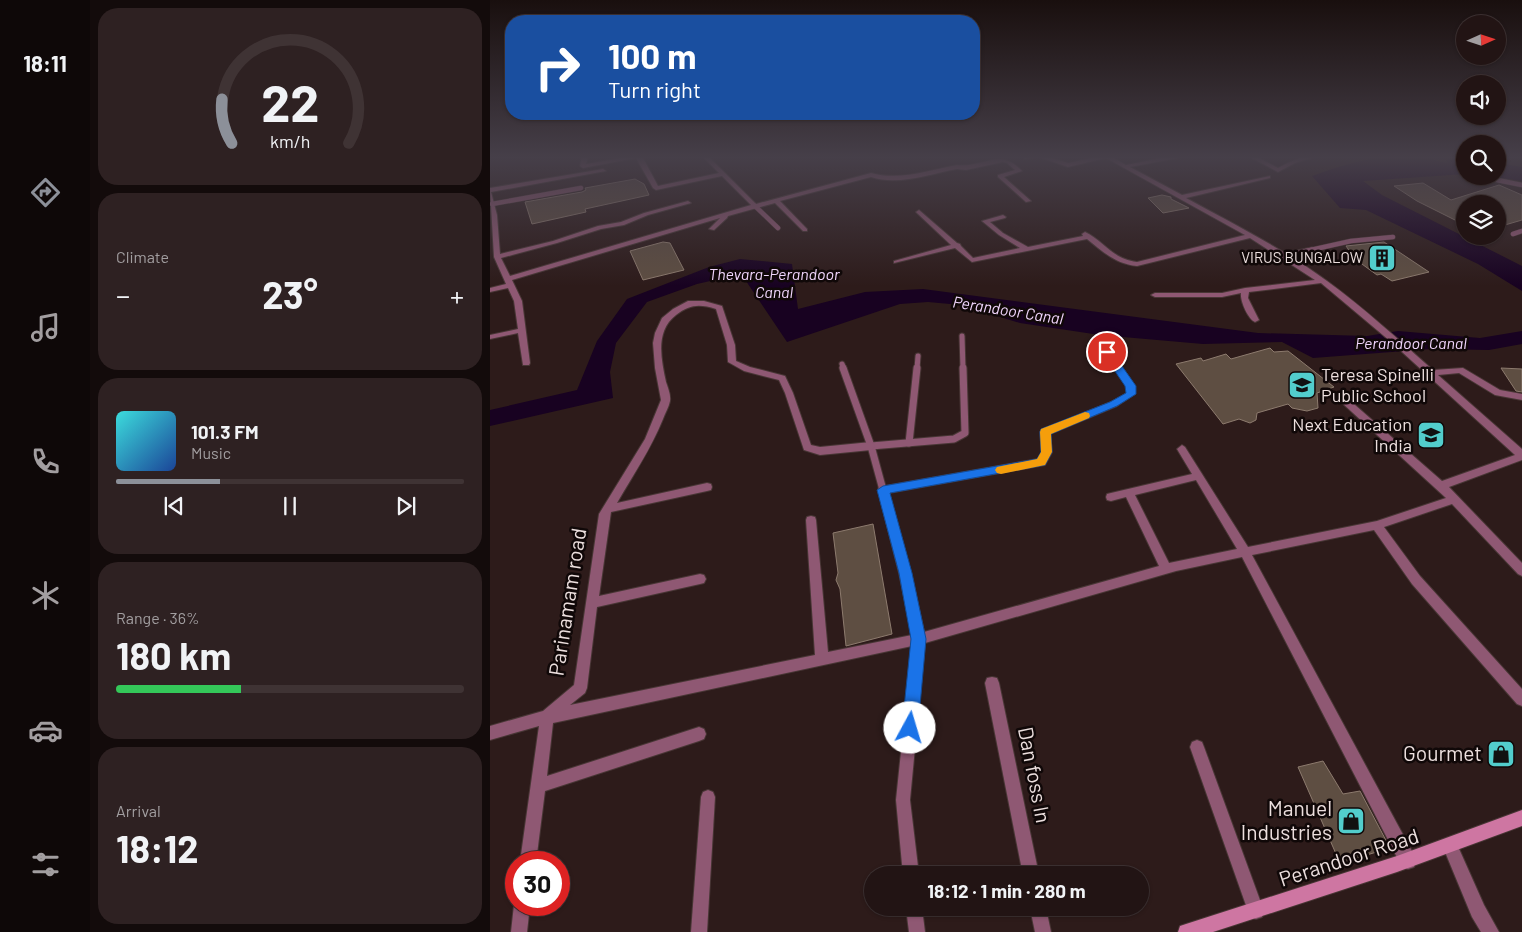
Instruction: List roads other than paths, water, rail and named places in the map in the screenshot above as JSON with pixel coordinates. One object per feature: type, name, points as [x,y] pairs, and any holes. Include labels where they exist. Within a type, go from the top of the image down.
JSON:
[{"type":"main road","name":"Perandoor Road","points":[[1186,932],[1408,861],[1522,818]]},
{"type":"street","points":[[491,199],[493,237],[497,257],[518,301],[526,362]]},
{"type":"street","points":[[748,199],[755,206]]},
{"type":"street","points":[[1186,199],[1322,281],[1381,329],[1522,456],[1441,486]]},
{"type":"street","points":[[490,290],[509,282],[776,200],[805,230]]},
{"type":"street","points":[[497,257],[555,242],[600,227],[622,224],[646,214],[688,203]]},
{"type":"street","points":[[919,212],[958,245],[972,260],[1087,235],[1120,261],[1137,264],[1250,236]]},
{"type":"street","points":[[712,229],[730,213]]},
{"type":"street","points":[[1003,217],[986,221],[1000,234],[1026,249]]},
{"type":"street","points":[[896,262],[958,245]]},
{"type":"street","points":[[1155,295],[1222,295],[1245,290],[1322,281]]},
{"type":"street","points":[[1245,290],[1244,298],[1254,320]]},
{"type":"street","points":[[606,512],[650,440],[666,400],[659,368],[657,343],[665,320],[676,311],[691,303],[704,303],[719,308],[731,345],[732,362],[747,369],[782,378],[789,393],[807,448],[820,451],[871,446]]},
{"type":"street","points":[[490,336],[522,330]]},
{"type":"street","points":[[910,866],[903,800],[918,639],[905,573],[883,490],[1041,462],[1047,452],[1045,432],[1114,404],[1131,394],[1130,386],[1107,352]]},
{"type":"street","points":[[1430,373],[1460,370],[1498,393],[1522,397]]},
{"type":"street","points":[[1344,400],[1441,486],[1522,571]]},
{"type":"street","points":[[1182,449],[1245,552],[1408,861]]},
{"type":"street","points":[[1111,497],[1198,476]]},
{"type":"street","points":[[606,512],[707,487]]},
{"type":"street","points":[[1128,493],[1166,569]]},
{"type":"street","points":[[490,733],[547,717],[918,639],[1166,569],[1377,525],[1454,499]]},
{"type":"street","name":"Parinamam road","points":[[547,717],[580,688],[606,512]]},
{"type":"street","points":[[811,520],[822,659]]},
{"type":"street","points":[[1377,525],[1416,580],[1522,699]]},
{"type":"street","points":[[592,603],[700,579]]},
{"type":"street","name":"Dan foss ln","points":[[992,683],[1029,866]]},
{"type":"street","points":[[529,851],[547,717]]},
{"type":"street","points":[[538,786],[698,734]]},
{"type":"street","points":[[1197,747],[1256,911]]},
{"type":"street","points":[[699,932],[708,797]]},
{"type":"street","points":[[1451,846],[1478,911],[1491,932]]},
{"type":"street","points":[[518,932],[520,916]]},
{"type":"street","points":[[915,916],[917,932]]},
{"type":"street","points":[[1040,916],[1043,932]]},
{"type":"lane","points":[[492,204],[517,199]]},
{"type":"lane","points":[[755,206],[778,228]]},
{"type":"lane","points":[[1513,234],[1522,231]]},
{"type":"lane","points":[[1283,256],[1351,241],[1392,236]]},
{"type":"lane","points":[[871,446],[954,439],[965,433],[962,336]]},
{"type":"lane","points":[[909,442],[918,356]]},
{"type":"lane","points":[[842,364],[871,446],[883,490]]},
{"type":"water","points":[[1333,199],[1391,199],[1456,233],[1456,245],[1481,245],[1522,266],[1522,291],[1478,264],[1366,210],[1340,208]]},
{"type":"water","name":"Thevara-Perandoor Canal","points":[[740,259],[792,264],[798,309],[865,292],[923,289],[1258,333],[1367,336],[1398,331],[1480,338],[1522,331],[1522,344],[1489,350],[1431,349],[1313,358],[1282,342],[1203,344],[1100,335],[1020,323],[961,305],[928,302],[900,304],[787,342],[746,281],[728,277],[697,284],[647,302],[616,343],[610,372],[613,398],[490,426],[490,410],[577,390],[597,341],[627,299],[709,267]]},
{"type":"place","name":"VIRUS BUNGALOW","points":[[1382,258]]},
{"type":"place","name":"Teresa Spinelli Public School","points":[[1302,385]]},
{"type":"place","name":"Next Education India","points":[[1431,435]]},
{"type":"place","name":"Gourmet","points":[[1501,754]]},
{"type":"place","name":"Manuel Industries","points":[[1351,821]]},
{"type":"water label","name":"Perandoor Canal","points":[[1008,310]]},
{"type":"water label","name":"Perandoor Canal","points":[[1411,343]]}]
